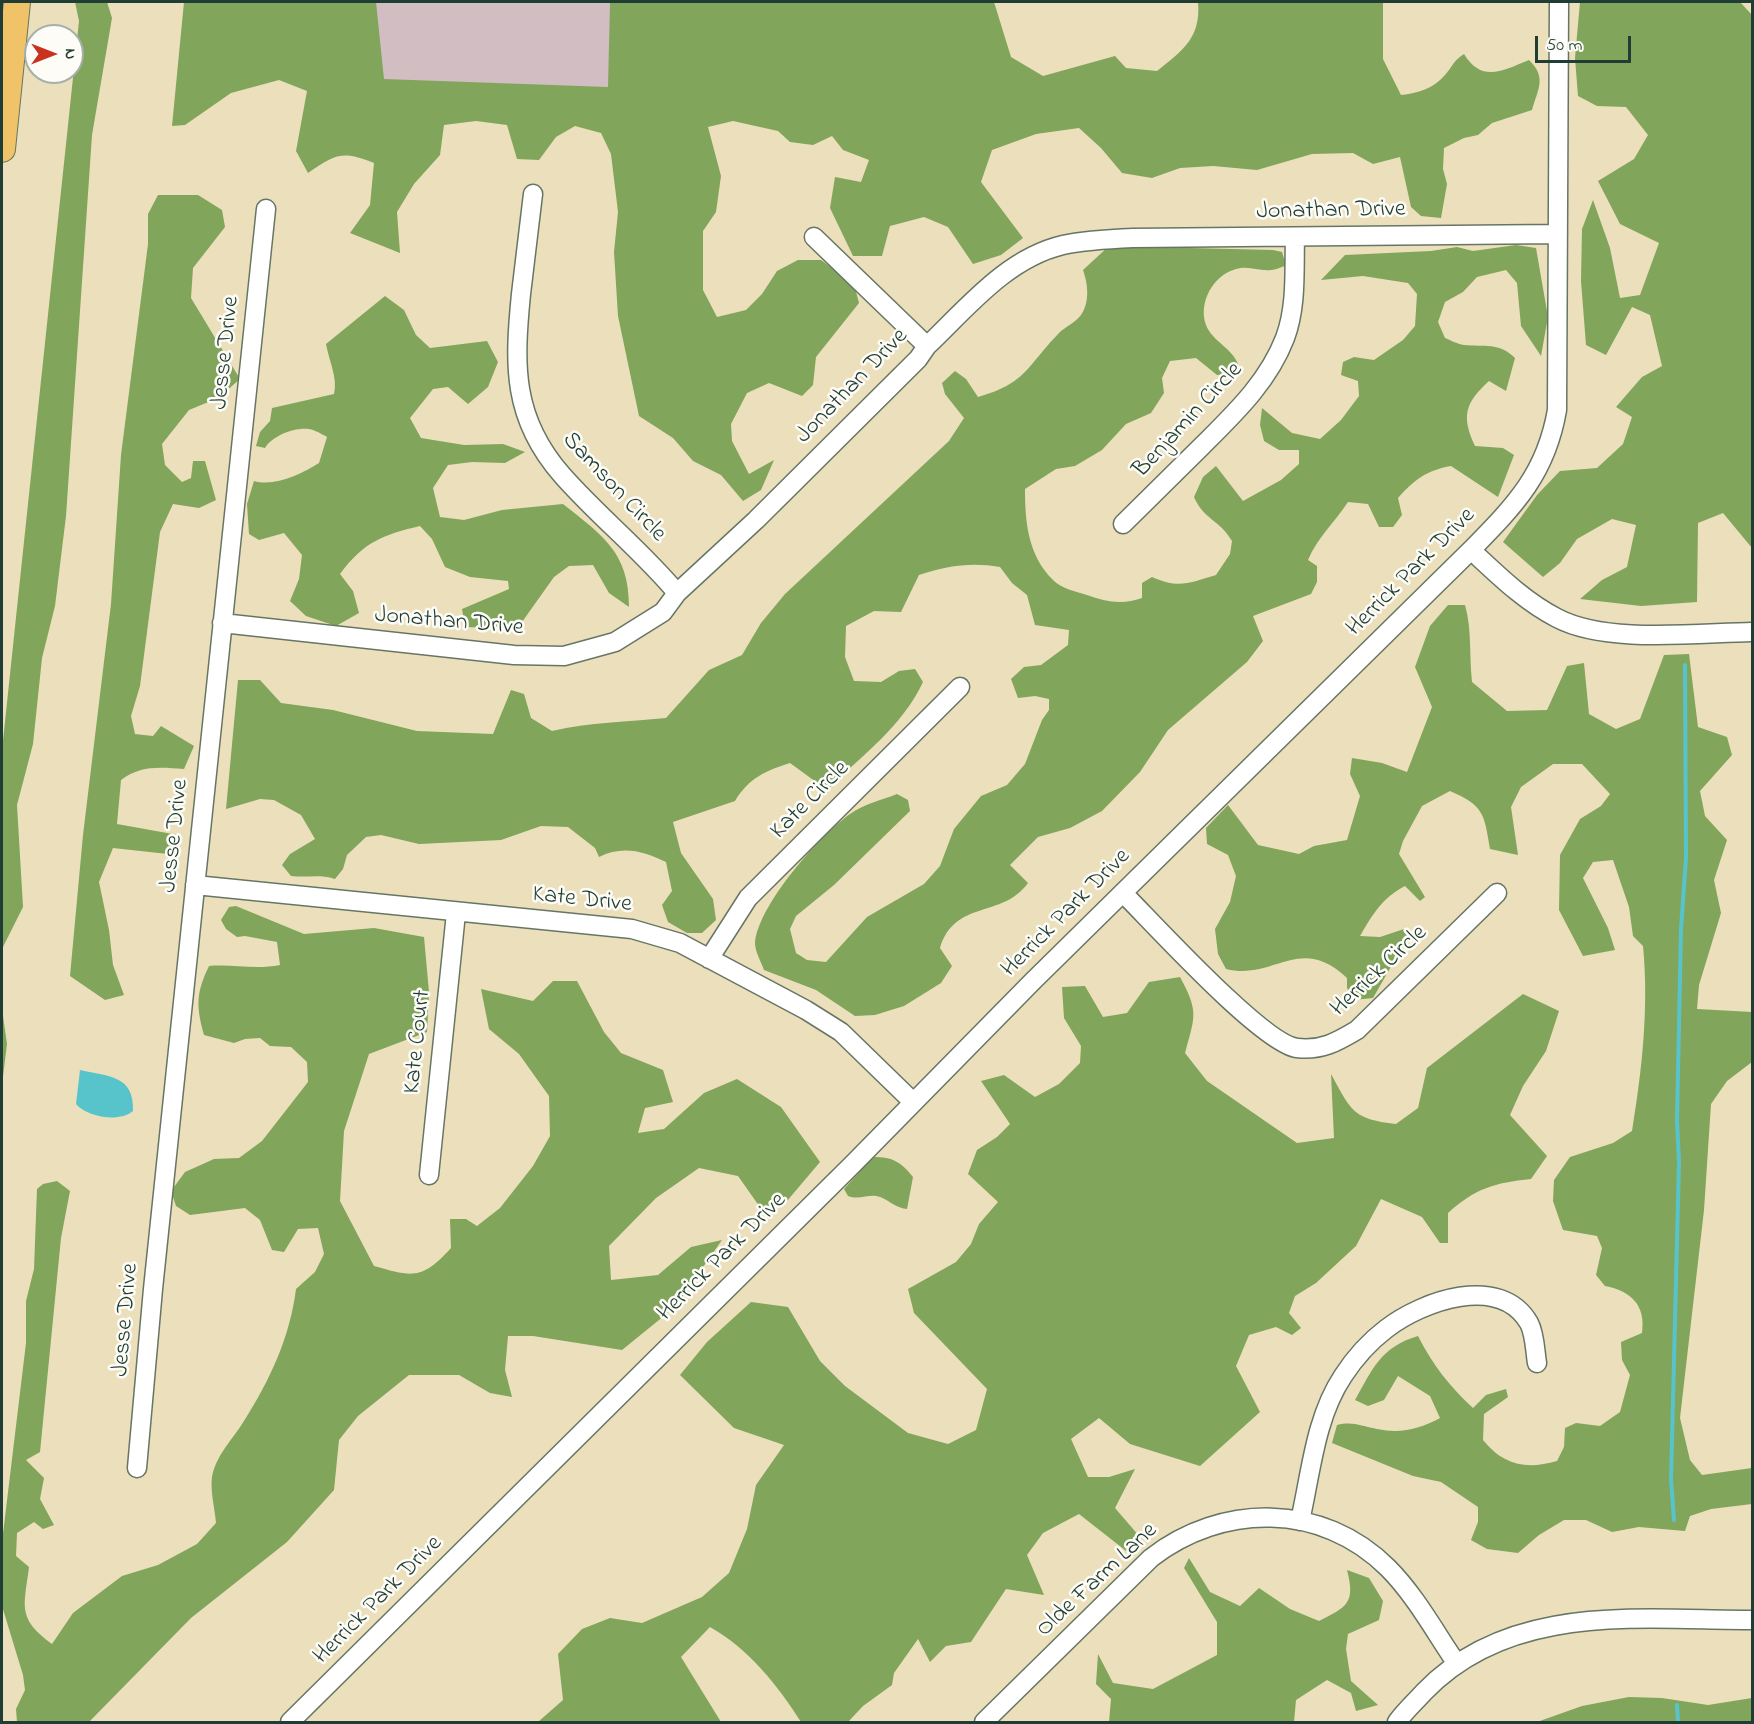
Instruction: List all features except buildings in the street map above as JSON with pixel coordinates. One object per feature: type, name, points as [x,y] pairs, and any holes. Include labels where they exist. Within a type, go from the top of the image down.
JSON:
[{"type":"highway","points":[[2,149],[17,2]]},
{"type":"street","name":"Herrick Park Drive","points":[[290,1722],[1471,550],[1516,503],[1532,482],[1553,432],[1557,410],[1559,2]]},
{"type":"street","name":"Samson Circle","points":[[533,194],[516,345],[516,379],[522,406],[533,435],[561,474],[677,593]]},
{"type":"street","name":"Jesse Drive","points":[[137,1468],[266,209]]},
{"type":"street","name":"Jonathan Drive","points":[[222,623],[514,655],[564,656],[591,650],[629,636],[663,612],[677,593],[756,520],[918,359],[927,346],[998,279],[1042,252],[1091,240],[1133,238],[1558,234]]},
{"type":"street","points":[[814,237],[927,346]]},
{"type":"street","name":"Benjamin Circle","points":[[1123,524],[1248,399],[1271,367],[1285,337],[1290,318],[1294,293],[1295,237]]},
{"type":"street","points":[[1471,550],[1527,600],[1558,619],[1580,627],[1621,634],[1752,632]]},
{"type":"street","name":"Kate Circle","points":[[709,959],[748,898],[960,687]]},
{"type":"street","name":"Kate Drive","points":[[195,885],[632,929],[680,943],[806,1010],[841,1032],[913,1102]]},
{"type":"street","name":"Herrick Circle","points":[[1123,893],[1257,1027],[1286,1046],[1318,1048],[1332,1045],[1357,1030],[1497,892]]},
{"type":"street","name":"Kate Court","points":[[429,1175],[456,913]]},
{"type":"street","points":[[1300,1521],[1322,1422],[1329,1402],[1358,1356],[1385,1329],[1432,1304],[1485,1295],[1514,1305],[1530,1324],[1537,1364]]},
{"type":"street","name":"Olde Farm Lane","points":[[984,1722],[1151,1558],[1170,1543],[1216,1523],[1239,1519],[1273,1518],[1300,1521],[1334,1531],[1354,1542],[1387,1567],[1402,1584],[1456,1664]]},
{"type":"street","points":[[1397,1722],[1432,1684],[1456,1664],[1518,1633],[1569,1622],[1752,1620]]},
{"type":"shaded area","points":[[367,2],[610,2],[609,87],[360,85]]},
{"type":"green space","points":[[75,2],[107,2],[112,18],[92,135],[66,516],[55,606],[42,658],[33,744],[17,805],[23,907],[2,949],[2,750],[72,84],[84,84],[84,24],[79,24]]},
{"type":"green space","points":[[184,2],[376,2],[384,79],[608,87],[610,2],[994,2],[1011,57],[1043,76],[1115,56],[1126,68],[1157,71],[1182,49],[1193,34],[1197,25],[1198,2],[1383,2],[1383,59],[1401,95],[1435,84],[1464,54],[1478,69],[1485,72],[1501,71],[1529,60],[1538,72],[1540,84],[1532,110],[1492,123],[1478,135],[1464,138],[1444,148],[1443,169],[1447,184],[1441,218],[1421,216],[1411,207],[1400,157],[1373,164],[1353,153],[1312,154],[1257,170],[1213,166],[1180,168],[1152,178],[1122,173],[1101,148],[1079,128],[1036,134],[992,150],[981,182],[1023,238],[1001,255],[973,264],[948,227],[924,217],[890,226],[882,256],[853,256],[830,208],[835,177],[861,182],[869,160],[843,150],[832,136],[813,145],[790,142],[778,131],[733,121],[708,127],[721,176],[716,212],[703,231],[703,290],[717,317],[746,310],[762,294],[777,271],[798,260],[821,260],[854,284],[859,303],[816,357],[813,385],[802,396],[769,383],[747,393],[731,424],[732,441],[749,474],[774,460],[761,490],[743,501],[721,475],[693,461],[673,438],[639,416],[618,316],[614,252],[618,212],[611,154],[601,133],[575,126],[556,137],[539,160],[517,159],[507,125],[476,121],[444,125],[440,155],[414,184],[397,212],[400,253],[350,233],[370,205],[374,163],[354,156],[340,156],[308,173],[296,151],[307,91],[279,80],[231,93],[185,125],[172,126]]},
{"type":"green space","points":[[1580,2],[1740,2],[1752,15],[1752,548],[1723,513],[1698,523],[1697,602],[1641,606],[1580,599],[1602,580],[1627,567],[1636,525],[1612,519],[1577,539],[1560,563],[1543,577],[1503,542],[1537,495],[1560,471],[1597,468],[1623,444],[1632,417],[1616,407],[1642,377],[1662,366],[1650,315],[1632,307],[1606,355],[1586,345],[1581,281],[1582,229],[1593,200],[1610,248],[1620,298],[1640,295],[1659,243],[1620,224],[1598,181],[1634,159],[1648,135],[1626,107],[1597,106],[1578,96],[1575,58]]},
{"type":"green space","points":[[158,195],[198,195],[222,210],[225,227],[193,268],[191,298],[240,379],[218,398],[189,410],[162,444],[165,465],[182,482],[191,478],[193,461],[205,461],[216,500],[199,508],[173,504],[160,532],[140,686],[131,716],[135,734],[153,736],[161,726],[194,746],[184,769],[143,769],[121,780],[117,824],[178,835],[168,854],[113,848],[99,882],[109,930],[113,965],[124,995],[105,1000],[70,976],[83,835],[111,604],[121,455],[148,244],[148,214]]},
{"type":"green space","points":[[1516,245],[1536,248],[1548,317],[1541,356],[1521,326],[1517,283],[1506,270],[1477,277],[1463,292],[1445,302],[1438,322],[1445,338],[1464,345],[1497,347],[1515,358],[1506,391],[1489,381],[1470,403],[1467,418],[1475,446],[1503,448],[1514,455],[1498,497],[1451,466],[1428,473],[1415,481],[1398,498],[1402,515],[1393,527],[1379,527],[1368,504],[1348,502],[1321,537],[1308,560],[1317,566],[1317,582],[1311,594],[1253,616],[1263,641],[1247,662],[1168,730],[1140,772],[1102,811],[1070,828],[1038,837],[1010,865],[1028,883],[1017,894],[1005,901],[956,922],[947,933],[940,948],[952,966],[941,983],[904,1006],[875,1015],[855,1016],[816,990],[764,970],[755,943],[759,927],[778,891],[823,838],[855,811],[897,794],[908,800],[910,811],[834,885],[796,916],[790,929],[796,953],[807,960],[826,962],[867,917],[924,884],[940,866],[954,829],[981,796],[1007,785],[1025,764],[1042,720],[1049,710],[1049,699],[1035,696],[1018,698],[1011,679],[1024,667],[1041,665],[1068,645],[1069,630],[1035,625],[1027,595],[1012,583],[1000,567],[959,566],[919,575],[901,612],[874,611],[846,626],[845,657],[854,681],[881,682],[899,671],[915,669],[923,682],[904,713],[892,727],[827,790],[790,763],[758,776],[746,786],[735,801],[673,822],[681,853],[713,899],[716,920],[702,933],[687,933],[668,922],[662,905],[672,891],[666,862],[641,852],[625,850],[599,857],[595,848],[568,827],[541,826],[501,840],[419,844],[381,835],[366,837],[347,855],[343,869],[335,879],[291,876],[282,865],[290,854],[315,839],[301,815],[274,800],[260,799],[226,809],[238,680],[260,680],[281,703],[333,710],[417,731],[493,734],[511,690],[524,694],[531,718],[552,731],[594,724],[666,718],[709,670],[742,655],[761,623],[785,594],[949,441],[964,418],[945,394],[942,383],[955,371],[966,379],[978,397],[994,392],[1016,380],[1059,333],[1081,315],[1086,304],[1087,293],[1083,270],[1109,246],[1273,250],[1282,252],[1286,265],[1271,270],[1236,269],[1220,277],[1209,291],[1204,308],[1206,325],[1213,336],[1235,358],[1238,364],[1234,374],[1217,375],[1196,358],[1170,361],[1162,378],[1164,393],[1151,413],[1126,424],[1102,450],[1075,466],[1056,469],[1025,489],[1027,526],[1033,549],[1038,560],[1056,583],[1107,601],[1121,602],[1142,598],[1142,583],[1152,577],[1170,583],[1184,584],[1216,575],[1230,554],[1232,541],[1222,528],[1202,510],[1194,497],[1203,477],[1216,466],[1243,501],[1281,480],[1299,464],[1299,450],[1279,450],[1264,441],[1260,425],[1262,408],[1292,433],[1320,439],[1341,420],[1359,396],[1358,381],[1341,375],[1343,362],[1354,357],[1374,360],[1403,340],[1415,326],[1417,294],[1408,283],[1363,276],[1321,280],[1345,255],[1431,251],[1457,247],[1473,251]]},
{"type":"green space","points":[[385,296],[404,310],[416,335],[430,348],[487,341],[498,362],[488,387],[468,404],[448,387],[433,389],[410,418],[421,438],[464,445],[503,444],[525,452],[505,463],[472,462],[448,465],[433,488],[440,517],[464,520],[502,510],[563,504],[601,536],[619,559],[628,588],[629,607],[609,593],[593,565],[569,566],[554,577],[522,622],[492,628],[465,627],[462,609],[509,589],[508,581],[470,577],[445,567],[432,539],[420,526],[375,541],[357,554],[340,574],[353,591],[359,613],[336,626],[306,616],[290,601],[299,579],[302,555],[284,533],[259,540],[249,534],[247,504],[254,481],[279,481],[319,463],[327,437],[311,430],[297,429],[278,436],[265,448],[256,446],[260,432],[270,421],[272,408],[334,394],[334,376],[326,344]]},
{"type":"green space","points":[[1448,605],[1465,605],[1470,633],[1472,682],[1507,711],[1547,710],[1567,666],[1584,663],[1589,714],[1616,729],[1640,719],[1664,655],[1689,654],[1698,727],[1727,737],[1732,755],[1700,791],[1705,816],[1727,840],[1714,880],[1721,913],[1699,985],[1697,1009],[1752,1012],[1752,1062],[1727,1081],[1711,1104],[1704,1210],[1680,1418],[1690,1460],[1702,1475],[1752,1468],[1752,1504],[1711,1509],[1690,1516],[1685,1531],[1639,1527],[1612,1532],[1586,1520],[1564,1520],[1539,1535],[1518,1553],[1487,1549],[1471,1540],[1478,1522],[1478,1507],[1441,1482],[1413,1476],[1332,1443],[1337,1425],[1352,1424],[1402,1431],[1417,1428],[1440,1418],[1430,1396],[1398,1376],[1384,1400],[1368,1406],[1355,1400],[1379,1360],[1395,1346],[1418,1336],[1442,1375],[1473,1408],[1486,1395],[1506,1389],[1508,1397],[1484,1414],[1483,1440],[1491,1448],[1507,1460],[1525,1465],[1557,1461],[1564,1447],[1565,1428],[1576,1423],[1600,1426],[1620,1412],[1630,1375],[1622,1360],[1621,1342],[1642,1333],[1642,1315],[1635,1301],[1614,1288],[1605,1286],[1596,1275],[1602,1248],[1597,1236],[1563,1230],[1553,1201],[1554,1180],[1570,1157],[1613,1143],[1632,1131],[1644,1039],[1643,946],[1633,936],[1629,907],[1613,860],[1593,862],[1583,878],[1608,928],[1615,950],[1583,956],[1559,910],[1560,855],[1580,819],[1601,806],[1610,794],[1582,764],[1553,764],[1521,787],[1511,807],[1518,855],[1490,849],[1481,812],[1461,796],[1450,791],[1422,806],[1403,841],[1399,854],[1425,897],[1420,901],[1405,886],[1379,907],[1360,936],[1380,937],[1407,928],[1411,940],[1404,944],[1373,998],[1354,1000],[1347,988],[1347,978],[1330,965],[1315,959],[1287,961],[1243,971],[1226,969],[1218,954],[1215,929],[1230,902],[1236,876],[1228,855],[1207,844],[1206,828],[1228,805],[1258,845],[1299,854],[1314,846],[1347,840],[1360,796],[1350,774],[1352,758],[1382,763],[1407,772],[1432,707],[1415,667],[1430,626]]},
{"type":"green space","points":[[236,906],[304,934],[374,928],[424,937],[429,992],[427,1032],[369,1054],[344,1131],[340,1201],[374,1266],[408,1274],[424,1271],[432,1266],[451,1248],[450,1219],[466,1219],[477,1226],[500,1208],[533,1166],[550,1136],[549,1096],[519,1054],[489,1029],[481,989],[533,1001],[553,981],[577,981],[604,1032],[621,1053],[663,1070],[673,1102],[645,1108],[638,1133],[664,1129],[704,1093],[737,1079],[781,1107],[820,1162],[787,1201],[762,1210],[738,1176],[699,1168],[656,1198],[609,1246],[611,1280],[658,1275],[691,1247],[722,1240],[675,1307],[622,1350],[533,1336],[508,1336],[505,1370],[512,1397],[490,1393],[459,1375],[409,1375],[358,1416],[339,1440],[334,1490],[287,1542],[191,1618],[89,1722],[17,1722],[16,1709],[25,1690],[23,1675],[2,1606],[2,1542],[26,1343],[26,1301],[34,1269],[37,1189],[43,1184],[57,1181],[70,1191],[61,1238],[40,1452],[26,1460],[44,1478],[40,1499],[54,1525],[43,1529],[34,1522],[17,1533],[16,1556],[29,1567],[25,1602],[28,1619],[33,1627],[52,1644],[73,1613],[122,1576],[158,1565],[197,1544],[216,1523],[212,1488],[214,1469],[270,1374],[284,1341],[296,1289],[315,1272],[324,1254],[318,1228],[298,1229],[284,1252],[272,1250],[260,1220],[245,1208],[190,1215],[176,1206],[171,1191],[185,1172],[214,1159],[239,1158],[262,1141],[308,1082],[307,1062],[291,1047],[270,1046],[260,1038],[245,1039],[234,1043],[204,1035],[199,1000],[209,966],[280,965],[277,942],[245,936],[237,937],[226,929],[221,920],[229,907]]},
{"type":"green space","points":[[1180,977],[1193,1007],[1193,1022],[1185,1053],[1207,1081],[1297,1143],[1334,1138],[1331,1074],[1343,1096],[1355,1111],[1370,1119],[1396,1124],[1418,1108],[1427,1068],[1523,994],[1559,1011],[1546,1051],[1523,1086],[1510,1115],[1547,1156],[1531,1179],[1506,1182],[1486,1188],[1448,1213],[1448,1243],[1440,1243],[1422,1217],[1381,1199],[1356,1246],[1316,1283],[1295,1296],[1289,1313],[1301,1328],[1292,1335],[1276,1327],[1249,1335],[1236,1366],[1260,1412],[1200,1466],[1130,1444],[1099,1418],[1071,1439],[1088,1477],[1109,1477],[1135,1469],[1115,1508],[1140,1537],[1130,1554],[1079,1514],[1043,1533],[1027,1555],[1044,1595],[1006,1589],[971,1642],[946,1646],[930,1662],[918,1639],[894,1673],[892,1685],[863,1706],[848,1722],[801,1722],[762,1669],[737,1646],[710,1627],[681,1657],[721,1722],[538,1722],[563,1700],[558,1654],[582,1629],[610,1618],[642,1623],[702,1597],[729,1573],[747,1529],[756,1485],[784,1445],[734,1428],[680,1375],[707,1342],[751,1302],[788,1307],[820,1361],[845,1386],[908,1433],[948,1444],[976,1430],[987,1389],[914,1313],[908,1289],[956,1262],[971,1244],[979,1224],[998,1202],[968,1174],[977,1150],[997,1137],[1010,1124],[981,1081],[1004,1075],[1035,1097],[1059,1084],[1080,1063],[1081,1046],[1064,1018],[1062,987],[1085,986],[1103,1017],[1127,1013],[1149,982]]},
{"type":"green space","points":[[2,1009],[7,1044],[2,1085]]},
{"type":"green space","points":[[873,1157],[896,1161],[913,1177],[907,1209],[876,1196],[855,1198],[848,1196],[844,1189]]},
{"type":"green space","points":[[1189,1558],[1210,1592],[1240,1606],[1259,1588],[1290,1609],[1319,1621],[1342,1608],[1346,1603],[1350,1590],[1347,1570],[1369,1578],[1383,1601],[1379,1620],[1348,1634],[1346,1649],[1351,1681],[1378,1705],[1356,1711],[1351,1693],[1327,1680],[1296,1700],[1294,1722],[1109,1722],[1111,1699],[1096,1684],[1098,1654],[1113,1683],[1153,1689],[1217,1655],[1217,1622],[1184,1568]]},
{"type":"green space","points":[[1629,1697],[1662,1698],[1708,1705],[1752,1698],[1752,1722],[1537,1722],[1582,1706]]},
{"type":"water","points":[[80,1070],[110,1077],[125,1084],[132,1099],[133,1111],[120,1117],[103,1117],[81,1109],[76,1104]]},
{"type":"waterway","points":[[1674,1520],[1671,1479],[1679,1162],[1677,1121],[1681,929],[1686,858],[1685,665]]},
{"type":"waterway","points":[[1677,1705],[1678,1722]]}]
